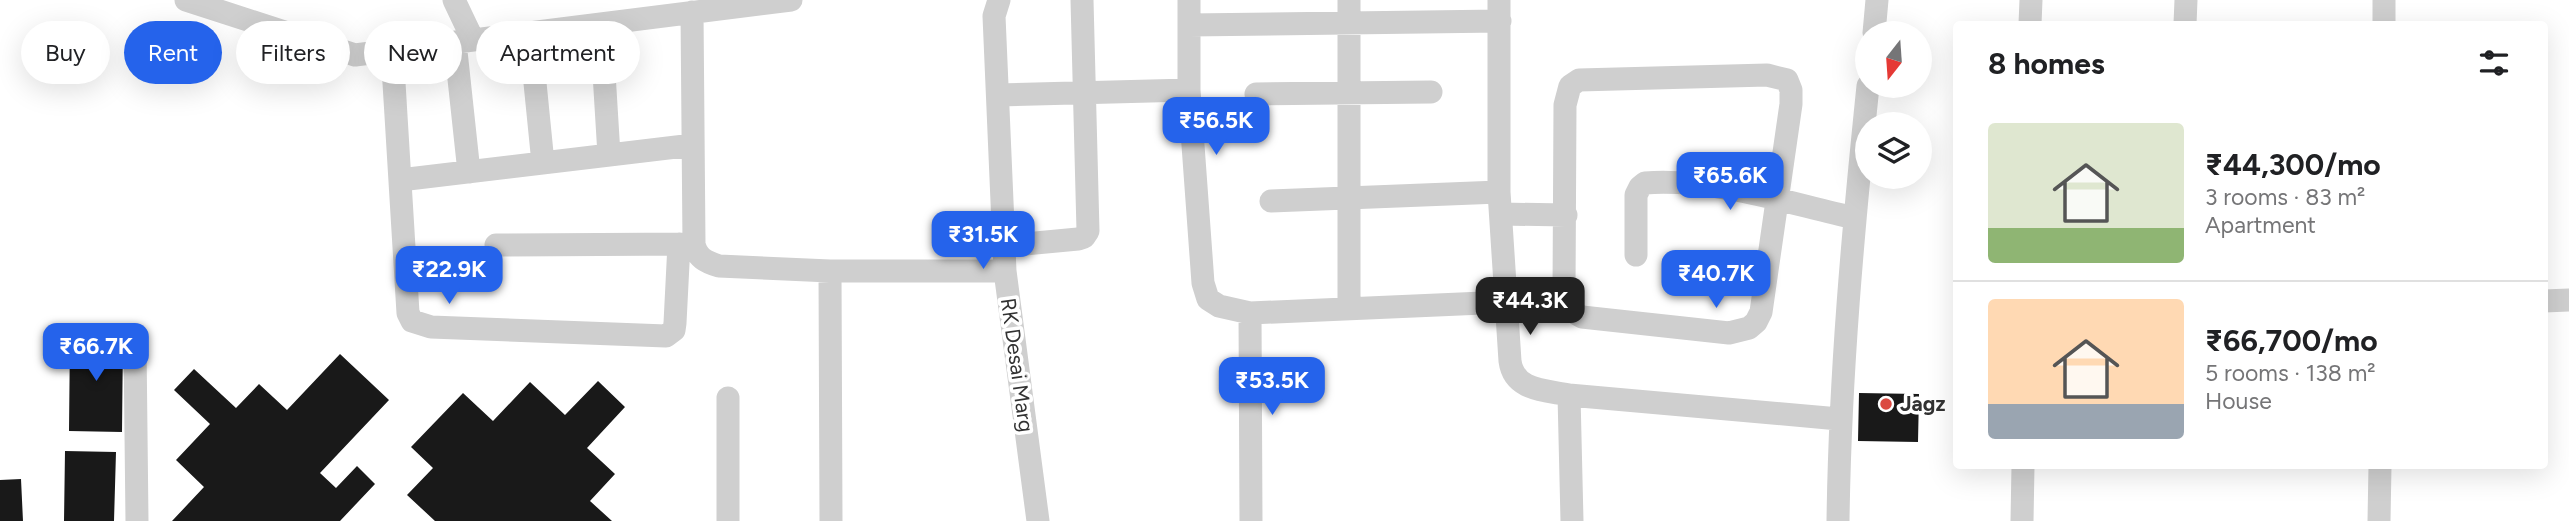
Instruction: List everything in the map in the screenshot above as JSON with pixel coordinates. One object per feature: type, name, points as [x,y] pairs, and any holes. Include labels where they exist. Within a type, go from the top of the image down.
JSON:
[{"type":"street","points":[[186,0],[221,5],[355,55],[364,54]]},
{"type":"street","points":[[453,0],[464,41],[469,172]]},
{"type":"street","points":[[624,21],[790,0]]},
{"type":"street","points":[[1004,246],[1078,239],[1084,237],[1088,231],[1082,0]]},
{"type":"street","points":[[1189,0],[1189,90],[1203,283],[1208,299],[1219,306],[1250,313],[1506,302]]},
{"type":"street","points":[[1349,0],[1349,309]]},
{"type":"street","points":[[1875,21],[1877,0]]},
{"type":"street","points":[[2030,21],[2031,0]]},
{"type":"street","points":[[2185,21],[2186,0]]},
{"type":"street","points":[[2384,21],[2385,0]]},
{"type":"street","name":"RK Desai Marg","points":[[994,5],[1005,271],[1038,521]]},
{"type":"street","points":[[1189,25],[1349,23],[1499,11],[1500,203],[1511,372],[1517,380],[1528,387],[1569,395],[1839,419]]},
{"type":"street","points":[[394,84],[408,313],[412,321],[431,327],[666,336],[674,330],[676,323],[686,244],[693,145],[692,12]]},
{"type":"street","points":[[464,41],[476,40]]},
{"type":"street","points":[[1767,75],[1787,80],[1791,90],[1791,104],[1775,200],[1761,312],[1749,328],[1728,333],[1582,317],[1575,314],[1566,302],[1564,291],[1566,105],[1570,86],[1579,80],[1767,75]]},
{"type":"street","points":[[535,84],[542,163]]},
{"type":"street","points":[[605,84],[609,155]]},
{"type":"street","points":[[998,95],[1189,90]]},
{"type":"street","points":[[1256,94],[1431,92]]},
{"type":"street","points":[[1838,521],[1839,419],[1854,218],[1867,98]]},
{"type":"street","points":[[400,180],[693,145]]},
{"type":"street","points":[[1636,255],[1636,195],[1645,183],[1711,186],[1854,218]]},
{"type":"street","points":[[1271,201],[1348,196],[1500,203],[1566,215]]},
{"type":"street","points":[[495,245],[686,244],[707,263],[719,266],[830,271],[1005,271]]},
{"type":"street","points":[[830,271],[831,521]]},
{"type":"street","points":[[2548,301],[2569,300]]},
{"type":"street","points":[[1250,313],[1251,521]]},
{"type":"street","points":[[135,345],[137,521]]},
{"type":"street","points":[[1569,395],[1572,521]]},
{"type":"street","points":[[728,398],[728,521]]},
{"type":"street","points":[[2022,521],[2023,469]]},
{"type":"street","points":[[2379,521],[2380,469]]},
{"type":"building","points":[[70,334],[123,335],[122,432],[69,431]]},
{"type":"building","points":[[340,354],[389,400],[320,473],[336,488],[357,466],[375,484],[340,521],[172,521],[204,487],[176,460],[210,424],[174,390],[194,369],[236,408],[259,384],[287,410]]},
{"type":"building","points":[[598,381],[625,407],[587,448],[615,474],[590,501],[612,521],[435,521],[407,495],[433,468],[411,447],[463,393],[493,421],[530,382],[565,415]]},
{"type":"building","points":[[1859,393],[1919,394],[1918,442],[1858,441]]},
{"type":"building","points":[[65,451],[116,452],[114,521],[64,521]]},
{"type":"building","points":[[21,479],[23,521],[0,521],[0,480]]},
{"type":"place","name":"Jagz","points":[[1886,404]]}]
